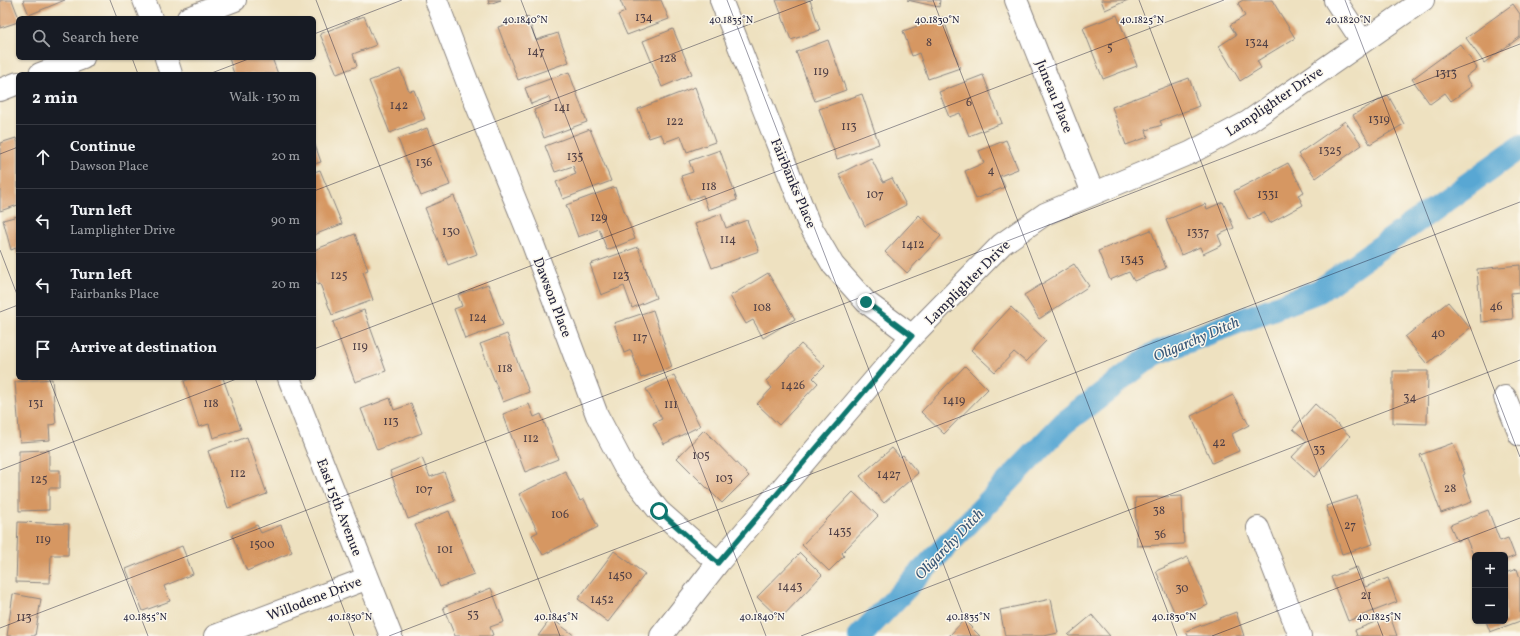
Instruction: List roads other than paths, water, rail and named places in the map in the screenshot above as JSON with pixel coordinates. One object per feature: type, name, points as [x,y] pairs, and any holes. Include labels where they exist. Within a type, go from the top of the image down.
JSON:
[{"type":"street","points":[[144,0],[149,16]]},
{"type":"street","points":[[193,16],[234,0]]},
{"type":"street","name":"Dawson Place","points":[[436,0],[531,239],[597,415],[624,466],[659,511],[718,563]]},
{"type":"street","name":"Fairbanks Place","points":[[721,0],[808,222],[833,265],[866,302],[912,336]]},
{"type":"street","name":"Juneau Place","points":[[1016,0],[1093,193]]},
{"type":"street","points":[[1335,0],[1362,41]]},
{"type":"street","name":"Lamplighter Drive","points":[[661,636],[718,563],[912,336],[1002,244],[1045,214],[1190,153],[1248,122],[1362,41],[1423,0]]},
{"type":"street","points":[[45,72],[78,60]]},
{"type":"street","points":[[167,60],[170,72]]},
{"type":"street","points":[[0,90],[16,84]]},
{"type":"street","name":"East 15th Avenue","points":[[290,380],[391,636]]},
{"type":"street","points":[[1505,397],[1520,435]]},
{"type":"street","points":[[1258,528],[1300,636]]},
{"type":"street","name":"Willodene Drive","points":[[215,636],[368,578]]},
{"type":"waterway","name":"Oligarchy Ditch","points":[[860,636],[1064,423],[1154,354],[1319,291],[1520,147]]}]
